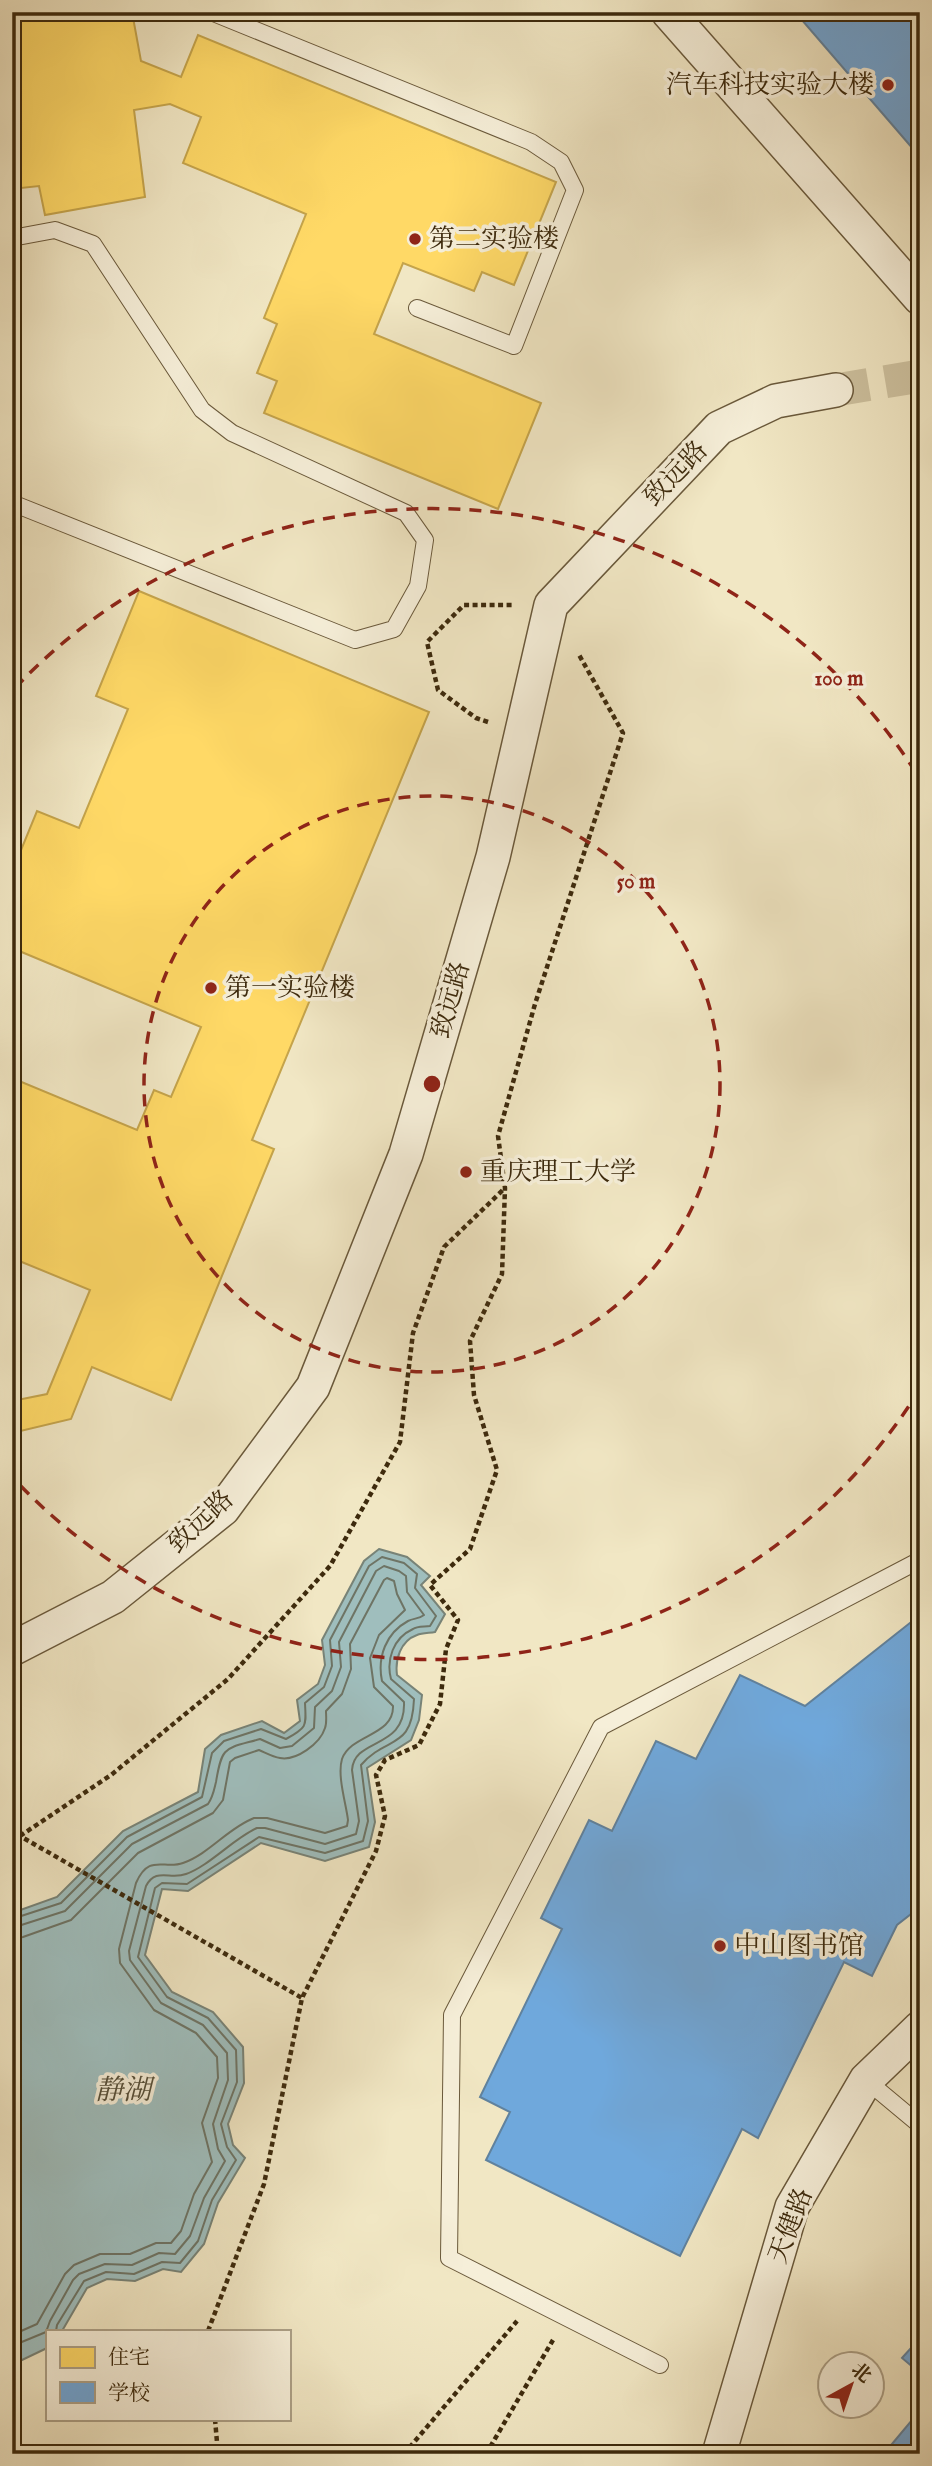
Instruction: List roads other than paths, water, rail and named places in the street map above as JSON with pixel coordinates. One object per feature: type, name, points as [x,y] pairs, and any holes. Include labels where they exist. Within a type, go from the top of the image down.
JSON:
[{"type":"street","points":[[668,12],[916,288]]},
{"type":"street","name":"致远路","points":[[12,1649],[113,1597],[223,1509],[313,1387],[406,1154],[493,857],[536,605],[719,429],[776,401],[836,390]]},
{"type":"street","name":"天健路","points":[[719,2454],[792,2207],[866,2080],[920,2028]]},
{"type":"lane","points":[[211,12],[531,142],[561,162],[575,190],[514,346],[417,308]]},
{"type":"lane","points":[[12,238],[55,230],[93,244],[202,410],[232,433],[407,513],[425,540],[418,586],[394,629],[355,640],[12,503]]},
{"type":"lane","points":[[660,2365],[449,2258],[452,2015],[601,1727],[920,1560]]},
{"type":"lane","points":[[866,2080],[920,2125]]},
{"type":"water","name":"静湖","points":[[379,1549],[407,1557],[430,1576],[421,1585],[445,1614],[435,1632],[411,1638],[398,1657],[397,1675],[422,1695],[419,1720],[411,1740],[367,1768],[375,1822],[369,1847],[325,1861],[261,1843],[188,1891],[162,1889],[145,1955],[172,1992],[213,2012],[243,2047],[244,2083],[228,2124],[233,2145],[245,2158],[218,2203],[204,2244],[181,2272],[163,2269],[135,2281],[107,2279],[87,2288],[63,2330],[46,2330],[46,2348],[12,2362],[12,1913],[57,1897],[123,1831],[198,1792],[205,1749],[221,1735],[262,1721],[284,1733],[300,1721],[297,1700],[318,1684],[325,1665],[322,1640],[364,1561]]},
{"type":"tunnel","points":[[836,390],[920,376]]},
{"type":"place","name":"汽车科技实验大楼","points":[[888,85]]},
{"type":"place","name":"第二实验楼","points":[[415,239]]},
{"type":"place","name":"第一实验楼","points":[[211,988]]},
{"type":"place","name":"重庆理工大学","points":[[466,1172]]},
{"type":"place","name":"中山图书馆","points":[[720,1946]]}]
